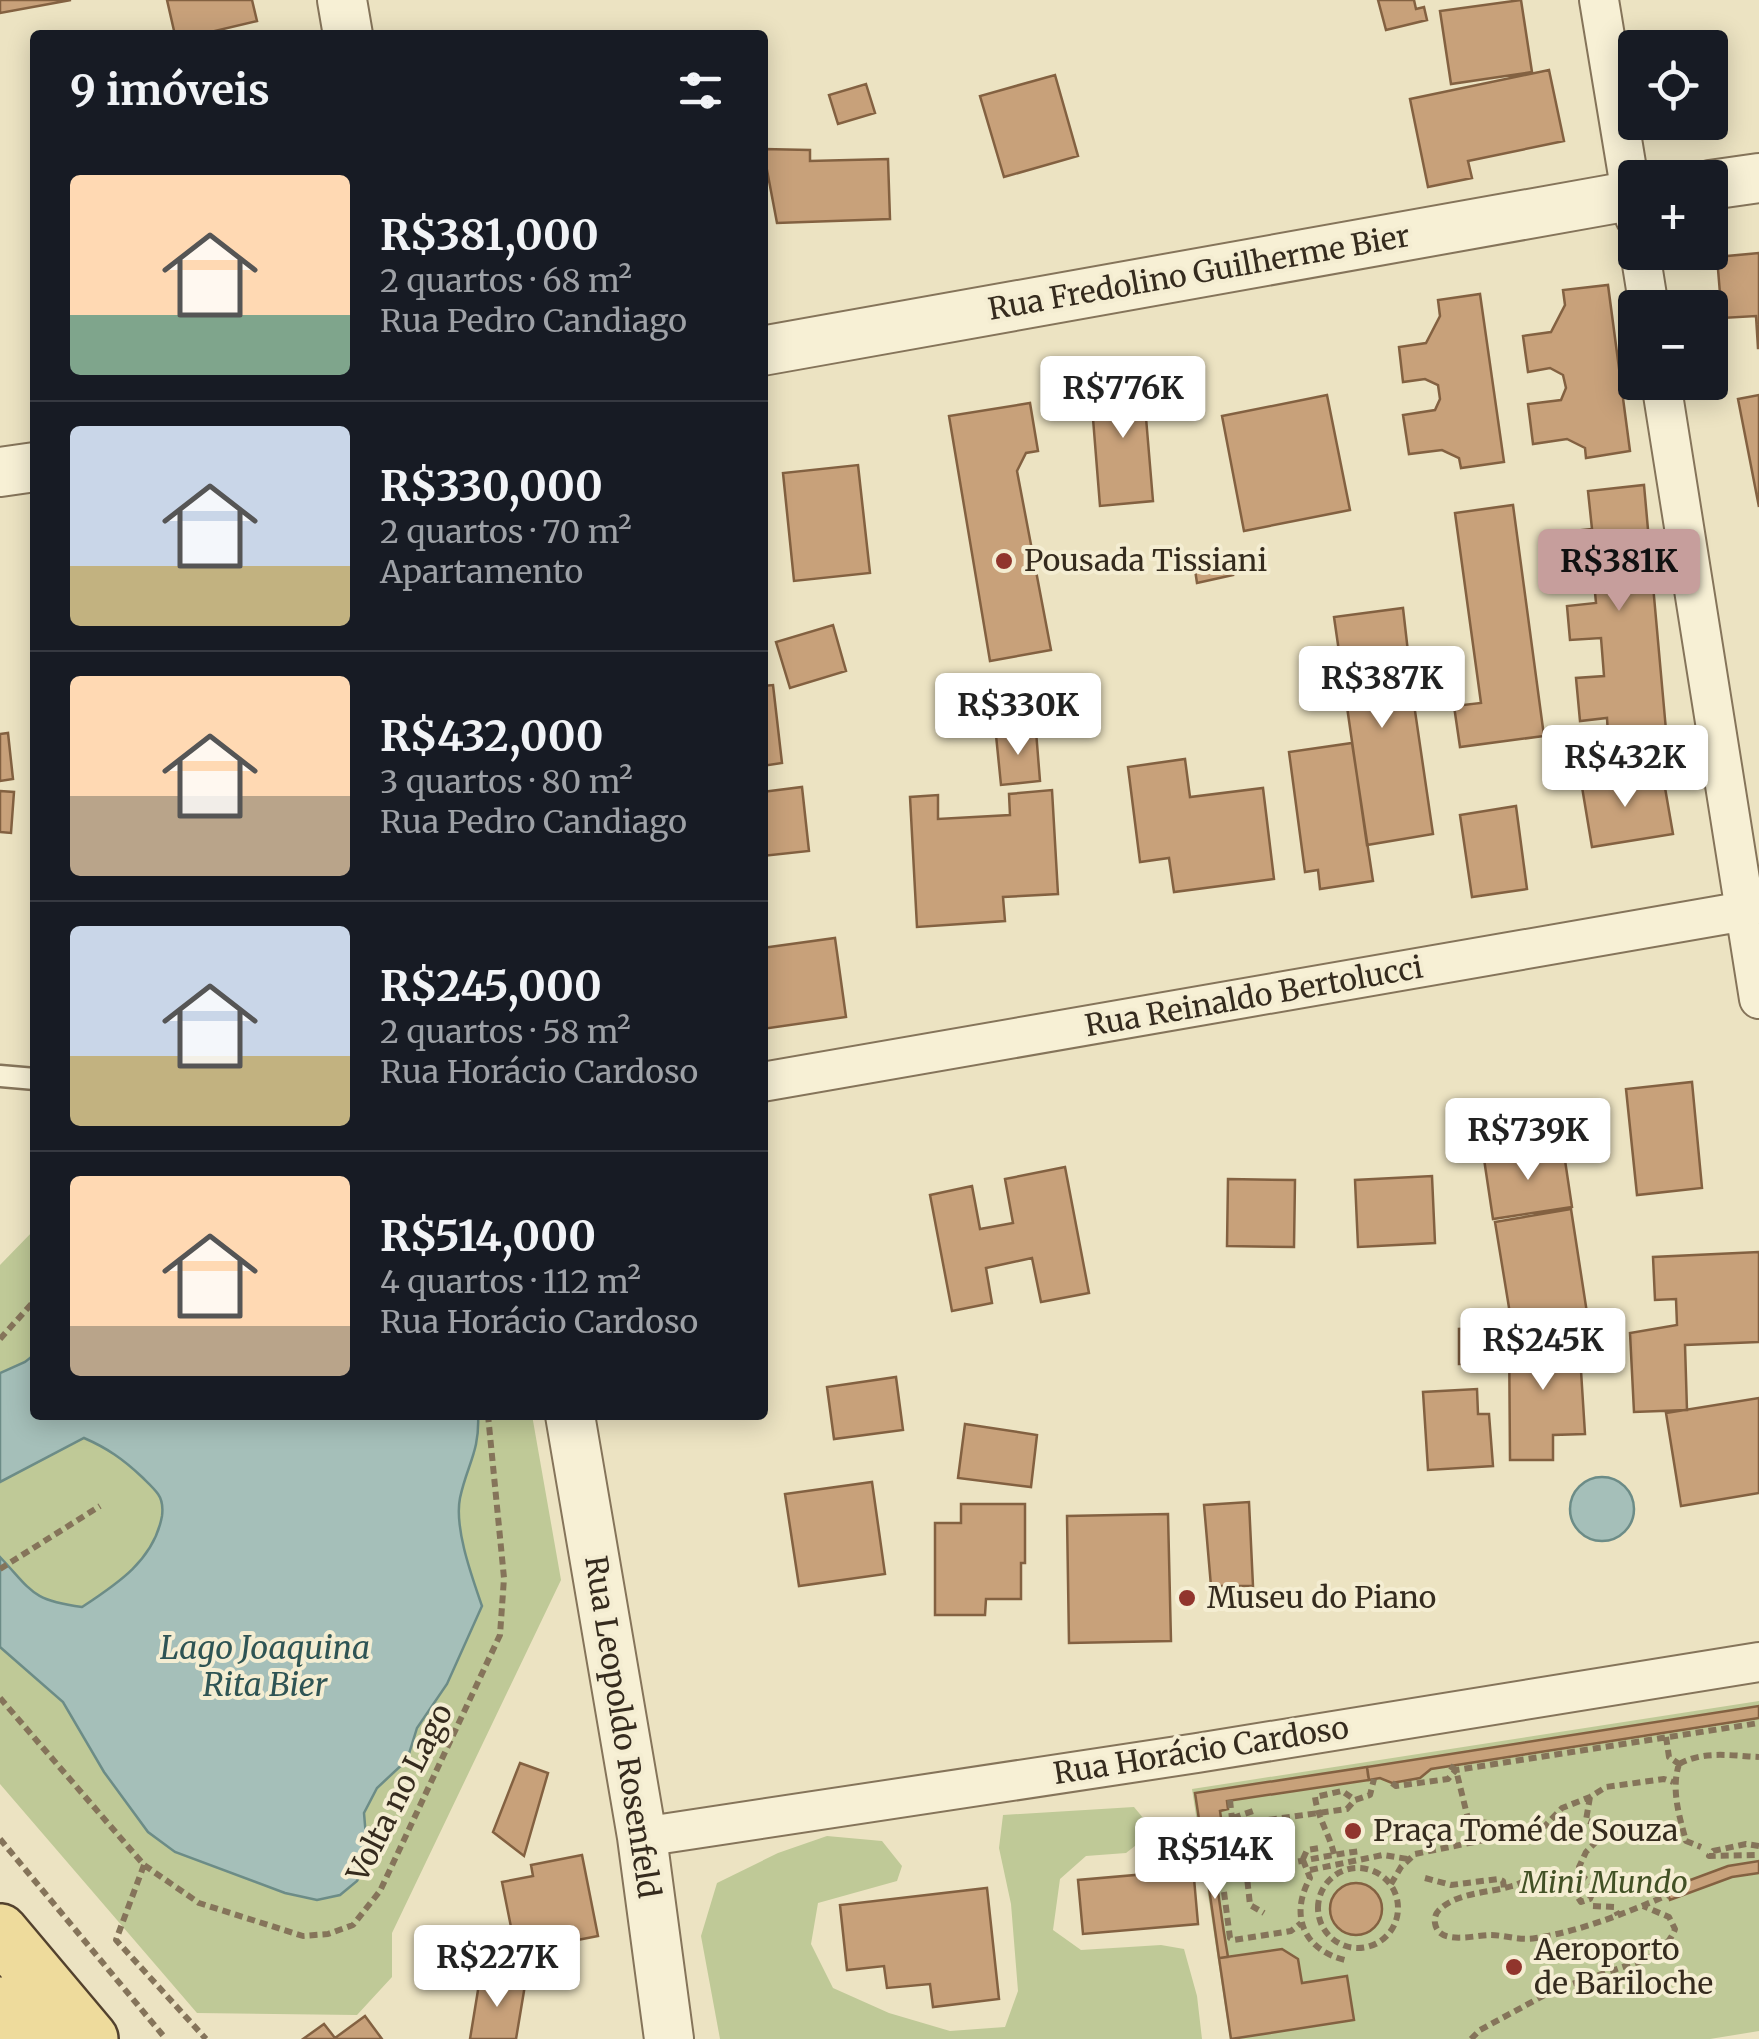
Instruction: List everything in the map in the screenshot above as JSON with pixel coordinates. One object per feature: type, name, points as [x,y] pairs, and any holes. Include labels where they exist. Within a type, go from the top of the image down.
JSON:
[{"type":"main road","points":[[0,1932],[90,2039]]},
{"type":"main road","points":[[0,2005],[29,2039]]},
{"type":"street","points":[[342,0],[347,30]]},
{"type":"street","points":[[1599,0],[1627,160]]},
{"type":"street","points":[[1728,182],[1759,178]]},
{"type":"street","name":"Rua Fredolino Guilherme Bier","points":[[768,351],[1618,206]]},
{"type":"street","points":[[1664,400],[1759,999]]},
{"type":"street","points":[[0,472],[30,467]]},
{"type":"street","name":"Rua Reinaldo Bertolucci","points":[[768,1081],[1745,911]]},
{"type":"street","name":"Rua Leopoldo Rosenfeld","points":[[571,1420],[642,1838],[669,2039]]},
{"type":"street","name":"Rua Horácio Cardoso","points":[[642,1838],[1759,1662]]},
{"type":"lane","points":[[0,1076],[30,1079]]},
{"type":"path","points":[[0,1338],[30,1305]]},
{"type":"path","name":"Volta no Lago","points":[[0,1698],[144,1865],[199,1903],[303,1936],[328,1934],[354,1925],[380,1891],[500,1636],[504,1578],[488,1420]]},
{"type":"path","points":[[3,1567],[100,1506]]},
{"type":"path","points":[[1453,1768],[1759,1723]]},
{"type":"path","points":[[1666,1737],[1669,1757],[1679,1764]]},
{"type":"path","points":[[1679,1764],[1716,1753],[1759,1757]]},
{"type":"path","points":[[1679,1764],[1673,1782],[1686,1841],[1701,1847]]},
{"type":"path","points":[[1392,1783],[1396,1786],[1448,1779],[1453,1768]]},
{"type":"path","points":[[1453,1768],[1474,1843]]},
{"type":"path","points":[[1230,1800],[1232,1818],[1238,1824],[1317,1815],[1348,1809],[1355,1800],[1370,1795],[1374,1778]]},
{"type":"path","points":[[1391,1884],[1414,1854],[1545,1826],[1562,1808],[1606,1787],[1652,1780],[1673,1782]]},
{"type":"path","points":[[1334,1854],[1331,1839],[1317,1815],[1317,1794],[1342,1791],[1355,1800]]},
{"type":"path","points":[[1564,1876],[1579,1867],[1586,1852],[1608,1832],[1606,1826],[1586,1820],[1590,1797]]},
{"type":"path","points":[[1253,1811],[1232,1818],[1224,1833],[1228,1854],[1225,1864],[1230,1869],[1297,1864],[1361,1851]]},
{"type":"path","points":[[1468,1820],[1522,1828]]},
{"type":"path","points":[[0,1838],[166,2039]]},
{"type":"path","points":[[1759,1846],[1746,1844],[1714,1850],[1710,1856],[1759,1856]]},
{"type":"path","points":[[1320,1848],[1308,1850],[1303,1860],[1305,1868],[1383,1855],[1408,1859]]},
{"type":"path","points":[[144,1865],[116,1940],[206,2039]]},
{"type":"path","points":[[1579,1867],[1582,1877],[1596,1890],[1584,1903],[1564,1876],[1539,1870],[1518,1884],[1444,1906],[1434,1920],[1436,1929],[1459,1938],[1491,1934],[1524,1939],[1618,1916],[1668,1895]]},
{"type":"path","points":[[1246,1868],[1250,1905],[1264,1913]]},
{"type":"path","points":[[1348,1868],[1364,1868],[1380,1873],[1391,1884],[1398,1898],[1398,1914],[1393,1929],[1382,1941],[1368,1948],[1352,1948],[1325,1933],[1318,1902],[1323,1887],[1334,1876],[1348,1868]]},
{"type":"path","points":[[1310,1870],[1299,1908],[1300,1924],[1317,1949],[1345,1960]]},
{"type":"path","points":[[1425,1878],[1451,1885],[1498,1879],[1504,1888]]},
{"type":"path","points":[[1224,1892],[1230,1938],[1234,1940],[1291,1932],[1300,1924]]},
{"type":"path","points":[[1593,1906],[1614,1906],[1618,1916]]},
{"type":"path","points":[[1470,2039],[1554,1990],[1647,1959],[1659,1951],[1672,1938],[1674,1930],[1669,1918],[1643,1906]]},
{"type":"green space","points":[[30,1234],[30,1420],[533,1420],[561,1580],[392,1933],[392,1977],[357,2015],[197,2013],[0,1784],[0,1265]]},
{"type":"green space","name":"Mini Mundo","points":[[1759,1701],[1759,2031],[1710,2039],[1230,2039],[1192,1789]]},
{"type":"green space","points":[[1134,1807],[1154,1831],[1126,1853],[1086,1856],[1060,1879],[1053,1930],[1081,1950],[1161,1945],[1184,1949],[1197,1996],[1202,2039],[720,2039],[701,1936],[717,1883],[778,1853],[827,1836],[882,1841],[902,1866],[897,1881],[818,1903],[811,1944],[833,1988],[889,2013],[950,2031],[1005,2027],[1018,1991],[1011,1904],[999,1848],[1003,1815]]},
{"type":"water","name":"Lago Joaquina Rita Bier","points":[[30,1358],[30,1420],[478,1420],[459,1510],[465,1552],[482,1606],[447,1684],[417,1728],[407,1760],[377,1788],[364,1813],[368,1861],[357,1881],[340,1895],[317,1900],[285,1893],[175,1852],[148,1832],[104,1772],[63,1702],[0,1647],[0,1557],[42,1597],[82,1607],[121,1580],[142,1558],[158,1532],[162,1516],[161,1499],[150,1485],[115,1455],[84,1438],[0,1482],[0,1373]]},
{"type":"water","points":[[1602,1477],[1624,1487],[1634,1509],[1624,1531],[1602,1541],[1580,1531],[1570,1509],[1580,1487]]},
{"type":"building","points":[[0,0],[71,0],[0,13]]},
{"type":"building","points":[[167,0],[252,0],[257,21],[219,30],[174,30]]},
{"type":"building","points":[[1378,0],[1414,0],[1416,9],[1424,7],[1427,20],[1386,30]]},
{"type":"building","points":[[1521,0],[1532,72],[1451,84],[1440,11]]},
{"type":"building","points":[[1549,70],[1564,141],[1468,161],[1472,178],[1428,187],[1410,99]]},
{"type":"building","points":[[1055,75],[1078,156],[1004,177],[980,96]]},
{"type":"building","points":[[866,84],[875,113],[838,124],[829,95]]},
{"type":"building","points":[[768,149],[810,150],[810,161],[888,159],[890,219],[777,223],[768,175]]},
{"type":"building","points":[[1759,253],[1759,348],[1756,316],[1728,318],[1728,290],[1720,290],[1718,270],[1728,270],[1728,256]]},
{"type":"building","points":[[1608,285],[1618,360],[1618,400],[1623,400],[1630,451],[1586,458],[1585,448],[1567,439],[1533,444],[1528,404],[1561,400],[1566,388],[1563,375],[1550,368],[1528,372],[1523,336],[1551,332],[1565,305],[1563,290]]},
{"type":"building","points":[[1480,294],[1504,462],[1461,468],[1459,458],[1442,450],[1409,454],[1403,415],[1435,410],[1440,399],[1438,385],[1425,379],[1403,382],[1399,347],[1426,343],[1440,316],[1438,300]]},
{"type":"building","points":[[1142,370],[1153,501],[1100,506],[1092,406],[1105,405],[1102,373]]},
{"type":"building","points":[[1327,395],[1350,510],[1244,531],[1222,416]]},
{"type":"building","points":[[1759,395],[1759,507],[1738,399]]},
{"type":"building","name":"Pousada Tissiani","points":[[1030,403],[1038,451],[1026,453],[1017,471],[1051,650],[990,661],[949,416]]},
{"type":"building","points":[[858,465],[870,573],[794,581],[783,473]]},
{"type":"building","points":[[1644,485],[1666,730],[1608,735],[1607,718],[1580,721],[1576,678],[1604,676],[1601,638],[1570,640],[1567,606],[1596,603],[1592,562],[1565,565],[1563,532],[1592,529],[1588,491]]},
{"type":"building","points":[[1513,505],[1544,736],[1460,747],[1454,706],[1481,703],[1455,513]]},
{"type":"building","points":[[1229,555],[1233,575],[1197,583],[1194,563]]},
{"type":"building","points":[[1403,608],[1408,652],[1372,659],[1381,707],[1414,704],[1433,834],[1367,845],[1334,617]]},
{"type":"building","points":[[833,625],[846,671],[790,688],[776,642]]},
{"type":"building","points":[[768,685],[773,685],[782,763],[768,765]]},
{"type":"building","points":[[1036,731],[1040,781],[1001,785],[996,735]]},
{"type":"building","points":[[8,733],[13,779],[0,781],[0,734]]},
{"type":"building","points":[[1352,743],[1373,881],[1320,889],[1318,870],[1305,872],[1289,752]]},
{"type":"building","points":[[1185,759],[1190,797],[1263,788],[1274,879],[1174,892],[1169,858],[1140,862],[1128,767]]},
{"type":"building","points":[[1630,773],[1632,787],[1664,782],[1673,834],[1592,847],[1581,781]]},
{"type":"building","points":[[802,787],[809,851],[768,855],[768,791]]},
{"type":"building","points":[[1052,790],[1058,894],[1003,897],[1005,921],[917,927],[910,797],[938,795],[938,819],[1010,815],[1009,794]]},
{"type":"building","points":[[0,791],[14,792],[11,833],[0,832]]},
{"type":"building","points":[[1516,806],[1527,889],[1472,897],[1460,815]]},
{"type":"building","points":[[835,938],[846,1017],[768,1028],[768,947]]},
{"type":"building","points":[[1692,1082],[1702,1188],[1637,1195],[1626,1089]]},
{"type":"building","points":[[1563,1147],[1572,1207],[1493,1219],[1484,1159]]},
{"type":"building","points":[[1065,1167],[1089,1293],[1041,1302],[1032,1258],[986,1268],[992,1303],[952,1311],[930,1195],[972,1186],[980,1229],[1013,1223],[1005,1179]]},
{"type":"building","points":[[1432,1176],[1435,1243],[1358,1247],[1355,1180]]},
{"type":"building","points":[[1228,1179],[1295,1180],[1294,1247],[1227,1246]]},
{"type":"building","points":[[1571,1209],[1587,1313],[1512,1326],[1495,1222]]},
{"type":"building","points":[[1759,1252],[1759,1342],[1685,1345],[1687,1410],[1634,1412],[1630,1333],[1677,1325],[1676,1299],[1655,1300],[1653,1257]]},
{"type":"building","points":[[1509,1326],[1537,1326],[1537,1341],[1579,1339],[1585,1434],[1553,1435],[1553,1460],[1510,1460]]},
{"type":"building","points":[[1499,1327],[1500,1363],[1459,1364],[1459,1329]]},
{"type":"building","points":[[896,1377],[903,1430],[834,1439],[827,1387]]},
{"type":"building","points":[[1477,1389],[1478,1414],[1489,1414],[1493,1466],[1428,1470],[1423,1392]]},
{"type":"building","points":[[1759,1398],[1759,1493],[1681,1506],[1666,1413]]},
{"type":"building","points":[[965,1424],[1037,1435],[1031,1487],[958,1478]]},
{"type":"building","points":[[872,1482],[885,1574],[799,1586],[785,1494]]},
{"type":"building","points":[[1249,1502],[1253,1586],[1211,1586],[1204,1505]]},
{"type":"building","points":[[961,1504],[1025,1504],[1021,1599],[986,1599],[985,1615],[935,1615],[935,1523],[961,1523]]},
{"type":"building","points":[[1168,1514],[1171,1641],[1069,1643],[1067,1516]]},
{"type":"building","points":[[1759,1706],[1759,1718],[1431,1769],[1420,1778],[1392,1783],[1380,1778],[1369,1780],[1368,1775],[1367,1767]]},
{"type":"building","points":[[520,1763],[548,1773],[524,1856],[493,1832]]},
{"type":"building","points":[[1367,1767],[1369,1780],[1227,1801],[1228,1809],[1220,1811],[1222,1825],[1216,1826],[1219,1843],[1203,1846],[1195,1793]]},
{"type":"building","points":[[1191,1844],[1198,1924],[1083,1934],[1078,1880],[1169,1872],[1167,1846]]},
{"type":"building","points":[[1211,1844],[1228,1957],[1219,1958],[1203,1846]]},
{"type":"building","points":[[582,1855],[598,1936],[516,1952],[502,1882],[533,1876],[531,1865]]},
{"type":"building","points":[[1759,1861],[1759,1873],[1732,1877],[1670,1900],[1666,1889],[1728,1866]]},
{"type":"building","points":[[1356,1883],[1374,1891],[1382,1909],[1374,1927],[1356,1935],[1338,1927],[1330,1909],[1338,1891]]},
{"type":"building","points":[[987,1888],[999,1999],[933,2007],[930,1984],[887,1988],[884,1966],[847,1970],[840,1905]]},
{"type":"building","points":[[1282,1949],[1298,1959],[1302,1983],[1347,1976],[1354,2020],[1231,2039],[1219,1958]]},
{"type":"building","points":[[480,1978],[525,1985],[516,2039],[470,2039]]},
{"type":"building","points":[[365,2016],[382,2039],[303,2039],[324,2024],[335,2038]]},
{"type":"place","name":"Pousada Tissiani","points":[[1004,561]]},
{"type":"place","name":"Museu do Piano","points":[[1187,1598]]},
{"type":"place","name":"Praça Tomé de Souza","points":[[1353,1831]]},
{"type":"place","name":"Aeroporto de Bariloche","points":[[1514,1967]]}]
